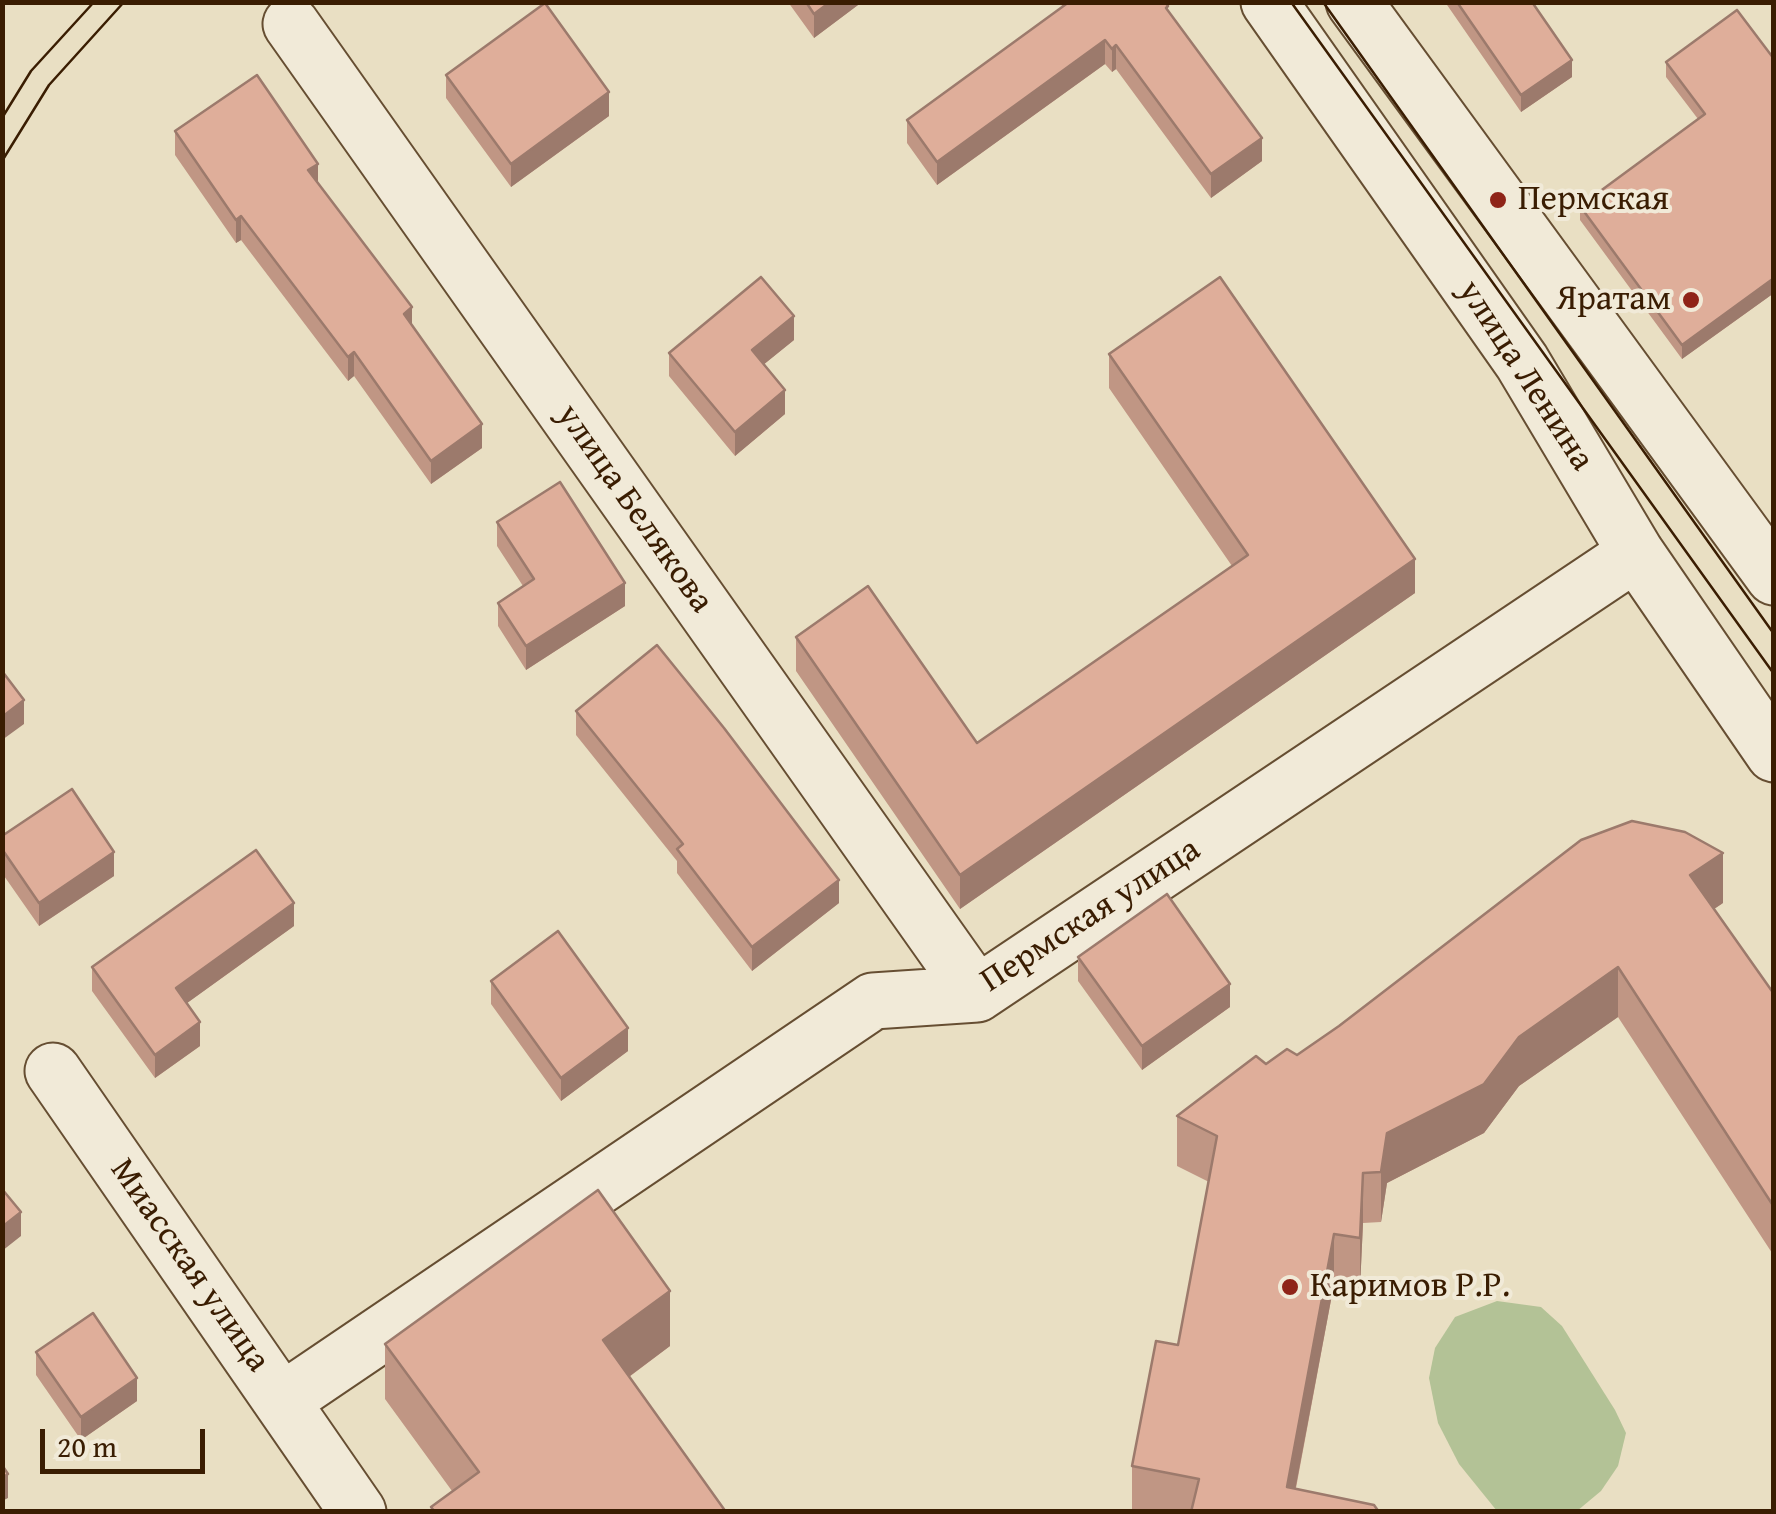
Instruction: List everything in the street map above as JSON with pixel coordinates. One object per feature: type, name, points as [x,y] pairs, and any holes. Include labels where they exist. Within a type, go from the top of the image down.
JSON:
[{"type":"street","name":"улица Ленина","points":[[1270,2],[1522,362],[1636,553],[1774,754]]},
{"type":"street","points":[[1354,2],[1774,577]]},
{"type":"street","name":"улица Белякова","points":[[291,24],[977,994]]},
{"type":"street","name":"Пермская улица","points":[[282,1402],[873,1002],[977,994],[1636,553]]},
{"type":"street","name":"Миасская улица","points":[[53,1071],[358,1512]]},
{"type":"green space","points":[[1497,1301],[1541,1307],[1562,1326],[1626,1433],[1618,1466],[1601,1491],[1577,1511],[1497,1511],[1459,1464],[1438,1423],[1429,1378],[1435,1348],[1455,1317]]},
{"type":"building","points":[[806,2],[830,2],[814,14]]},
{"type":"building","points":[[1069,2],[1165,2],[1262,138],[1211,174],[1116,45],[1112,49],[1105,40],[937,162],[907,120]]},
{"type":"building","points":[[1457,2],[1532,2],[1572,60],[1521,95]]},
{"type":"building","points":[[545,3],[609,92],[511,164],[446,75]]},
{"type":"building","points":[[1737,10],[1774,59],[1774,278],[1682,345],[1580,206],[1705,114],[1666,62]]},
{"type":"building","points":[[257,75],[318,164],[308,170],[412,307],[404,314],[482,424],[431,461],[354,352],[348,357],[241,216],[236,220],[175,131]]},
{"type":"building","points":[[761,277],[794,316],[752,350],[785,390],[735,432],[669,353]]},
{"type":"building","points":[[1220,277],[1415,559],[960,875],[796,637],[868,586],[977,743],[1248,555],[1109,354]]},
{"type":"building","points":[[560,482],[625,583],[526,646],[498,603],[534,579],[497,522]]},
{"type":"building","points":[[657,645],[839,880],[752,947],[677,849],[683,844],[576,711]]},
{"type":"building","points":[[2,671],[24,700],[2,717]]},
{"type":"building","points":[[72,789],[114,852],[39,903],[2,849],[2,836]]},
{"type":"building","points":[[1632,821],[1685,832],[1723,853],[1690,875],[1774,994],[1774,1207],[1618,967],[1519,1037],[1484,1084],[1387,1133],[1381,1172],[1363,1173],[1360,1238],[1334,1234],[1287,1487],[1374,1505],[1379,1512],[1191,1512],[1199,1479],[1132,1466],[1156,1341],[1178,1345],[1217,1136],[1177,1116],[1256,1056],[1266,1064],[1287,1049],[1297,1055],[1581,840]]},
{"type":"building","points":[[256,850],[294,903],[176,988],[200,1022],[155,1055],[92,967]]},
{"type":"building","points":[[1167,894],[1230,984],[1142,1046],[1078,957]]},
{"type":"building","points":[[558,931],[628,1028],[561,1078],[491,981]]},
{"type":"building","points":[[2,1189],[21,1212],[2,1227]]},
{"type":"building","points":[[598,1190],[670,1291],[603,1340],[726,1512],[435,1512],[431,1507],[479,1472],[385,1344]]},
{"type":"building","points":[[93,1313],[137,1378],[81,1417],[36,1352]]},
{"type":"tram line","points":[[2,118],[31,71],[94,2]]},
{"type":"tram line","points":[[2,161],[49,85],[124,2]]},
{"type":"tram line","points":[[1291,2],[1774,674]]},
{"type":"tram line","points":[[1323,2],[1774,634]]},
{"type":"place","name":"Пермская","points":[[1498,200]]},
{"type":"place","name":"Яратам","points":[[1691,300]]},
{"type":"place","name":"Каримов Р.Р.","points":[[1290,1287]]}]
